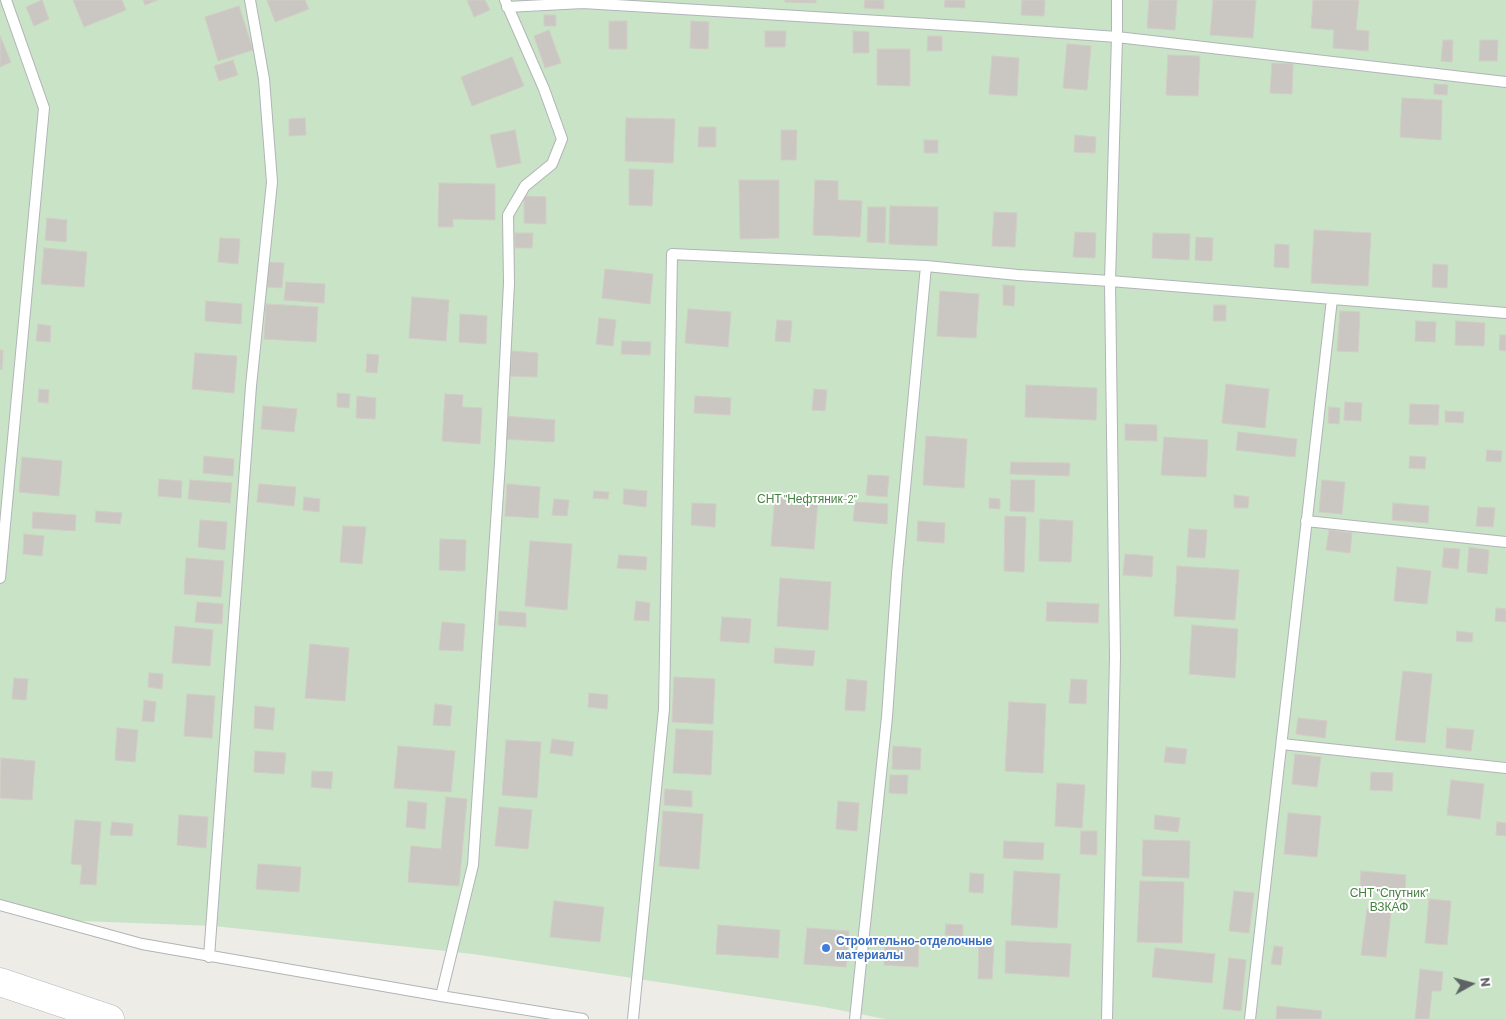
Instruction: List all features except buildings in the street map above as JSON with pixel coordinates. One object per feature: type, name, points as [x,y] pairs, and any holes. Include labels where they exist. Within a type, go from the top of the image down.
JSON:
[{"type":"main road","points":[[0,982],[110,1019]]},
{"type":"lane","points":[[0,578],[44,108],[6,0]]},
{"type":"lane","points":[[209,956],[251,386],[272,182],[264,79],[250,0]]},
{"type":"lane","points":[[1107,1019],[1115,657],[1110,281],[1117,0]]},
{"type":"lane","points":[[441,996],[473,865],[500,463],[509,283],[508,215],[525,186],[552,164],[562,139],[544,89],[506,4],[583,3],[1117,37],[1506,82]]},
{"type":"lane","points":[[633,1019],[664,709],[672,254],[926,266],[1018,276],[1110,281],[1506,313]]},
{"type":"lane","points":[[855,1019],[887,717],[897,573],[926,266]]},
{"type":"lane","points":[[1250,1019],[1332,299]]},
{"type":"lane","points":[[1306,521],[1506,542]]},
{"type":"lane","points":[[1282,744],[1506,768]]},
{"type":"lane","points":[[0,905],[142,944],[583,1019]]},
{"type":"green space","name":"СНТ \"Нефтяник-2\"","points":[[0,0],[1506,0],[1506,1019],[885,1019],[824,1007],[473,954],[214,926],[54,920],[0,902]]},
{"type":"place","name":"Строительно-отделочные материалы","points":[[826,948]]},
{"type":"park label","name":"СНТ \"Спутник\" ВЗКАФ","points":[[1389,900]]}]
